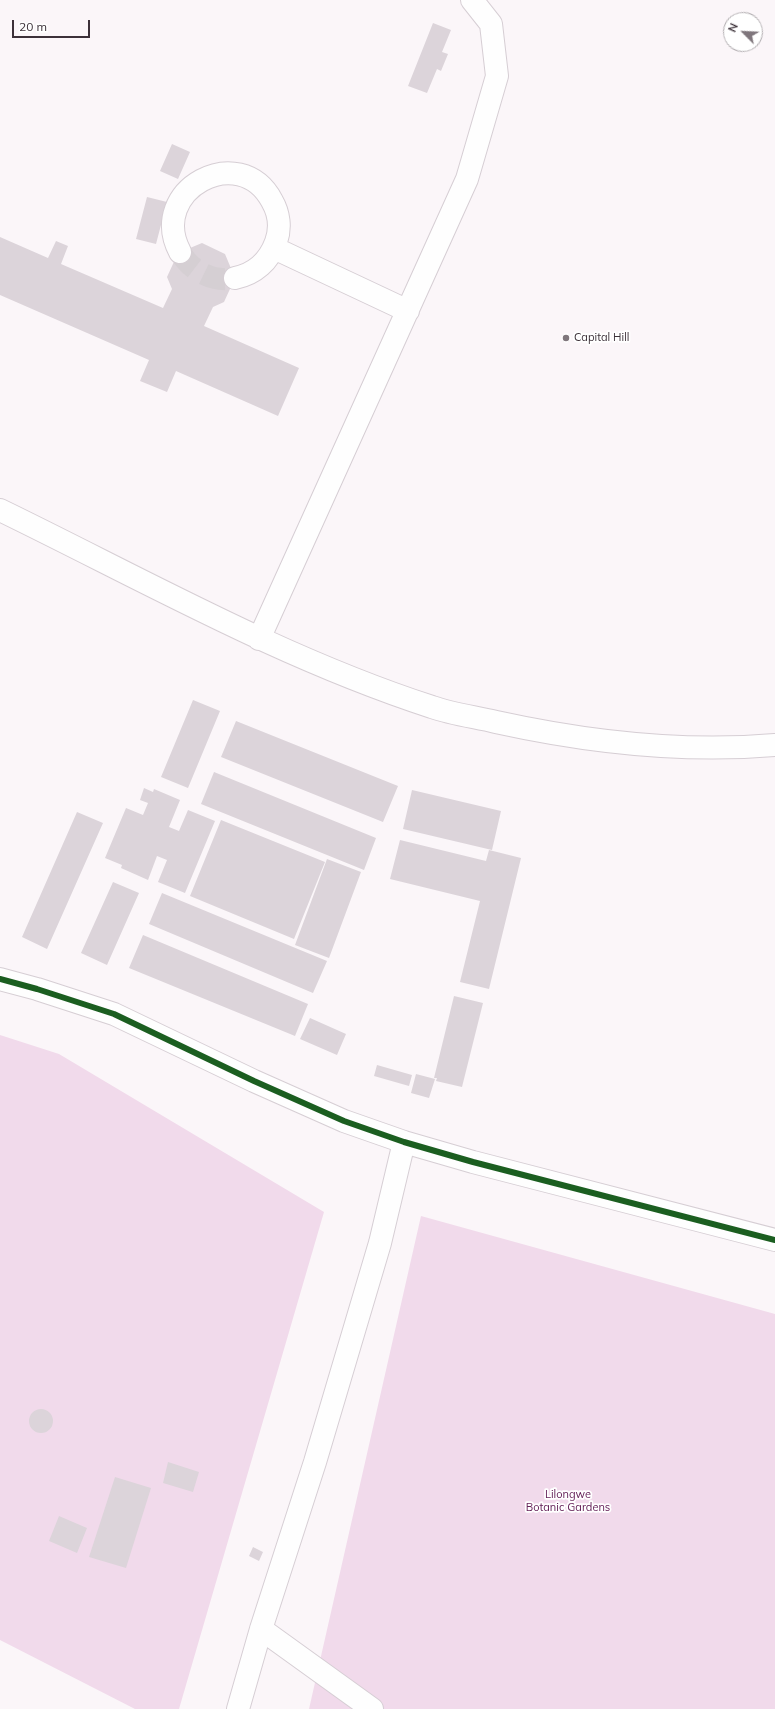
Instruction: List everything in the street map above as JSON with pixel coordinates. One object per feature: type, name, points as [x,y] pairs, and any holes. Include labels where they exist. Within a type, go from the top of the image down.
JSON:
[{"type":"street","points":[[259,639],[468,179],[497,76],[490,24],[472,0]]},
{"type":"street","points":[[180,252],[174,237],[173,226],[178,204],[191,186],[200,180],[221,174],[232,173],[253,180],[269,195],[278,215],[278,237],[268,258],[260,266],[235,278]]},
{"type":"street","points":[[274,248],[408,311]]},
{"type":"street","points":[[0,510],[259,639],[344,676],[434,708],[540,732],[634,745],[741,748],[775,745]]},
{"type":"street","points":[[0,979],[37,989],[114,1014],[254,1081],[337,1118],[404,1142],[474,1162],[775,1240]]},
{"type":"street","points":[[238,1709],[261,1629],[315,1462],[378,1250],[404,1142]]},
{"type":"street","points":[[261,1629],[372,1709]]},
{"type":"green space","points":[[0,1035],[59,1054],[324,1212],[179,1709],[135,1709],[0,1640]]},
{"type":"green space","name":"Lilongwe Botanic Gardens","points":[[421,1216],[775,1314],[775,1709],[309,1709]]},
{"type":"building","points":[[433,23],[451,30],[442,52],[448,54],[441,71],[437,69],[427,93],[408,86]]},
{"type":"building","points":[[172,144],[190,152],[178,179],[160,171]]},
{"type":"building","points":[[147,197],[167,202],[156,244],[136,239]]},
{"type":"building","points":[[0,237],[48,258],[56,241],[68,246],[61,264],[163,308],[172,289],[167,277],[178,253],[202,243],[225,254],[235,278],[224,302],[213,307],[204,326],[299,368],[278,416],[176,371],[167,392],[140,381],[149,360],[0,295]]},
{"type":"building","points":[[193,700],[220,711],[188,788],[161,777]]},
{"type":"building","points":[[236,721],[398,786],[383,822],[221,757]]},
{"type":"building","points":[[214,772],[376,838],[364,870],[201,804]]},
{"type":"building","points":[[144,788],[153,792],[154,789],[180,800],[169,827],[179,831],[188,810],[215,821],[185,893],[158,882],[167,860],[157,856],[148,880],[121,868],[122,865],[105,858],[126,808],[143,815],[148,803],[140,800]]},
{"type":"building","points":[[412,790],[501,811],[492,850],[403,829]]},
{"type":"building","points":[[77,812],[103,823],[47,949],[22,937]]},
{"type":"building","points":[[221,820],[325,862],[294,939],[190,896]]},
{"type":"building","points":[[400,840],[486,861],[489,850],[521,858],[489,989],[460,982],[480,901],[390,879]]},
{"type":"building","points":[[327,859],[361,872],[329,958],[295,945]]},
{"type":"building","points":[[113,882],[139,893],[107,965],[81,953]]},
{"type":"building","points":[[162,893],[327,961],[313,993],[149,924]]},
{"type":"building","points":[[143,935],[308,1004],[295,1036],[129,968]]},
{"type":"building","points":[[454,996],[483,1003],[462,1087],[436,1081],[437,1078],[434,1078]]},
{"type":"building","points":[[310,1018],[346,1034],[337,1055],[300,1039]]},
{"type":"building","points":[[377,1065],[412,1075],[409,1086],[374,1076]]},
{"type":"building","points":[[416,1074],[435,1079],[429,1098],[411,1093]]},
{"type":"building","points":[[41,1409],[49,1413],[53,1421],[49,1429],[41,1433],[33,1429],[29,1421],[33,1413]]},
{"type":"building","points":[[168,1462],[199,1472],[193,1492],[163,1483]]},
{"type":"building","points":[[115,1477],[151,1488],[126,1568],[89,1557]]},
{"type":"building","points":[[59,1516],[87,1528],[77,1553],[49,1541]]},
{"type":"building","points":[[253,1547],[263,1552],[259,1561],[249,1556]]},
{"type":"tunnel","points":[[180,252],[190,265],[203,274],[219,279],[235,278]]},
{"type":"cycle path","points":[[0,979],[37,989],[114,1014],[254,1081],[344,1121],[404,1142],[473,1162],[775,1240]]},
{"type":"place","name":"Capital Hill","points":[[566,338]]}]
